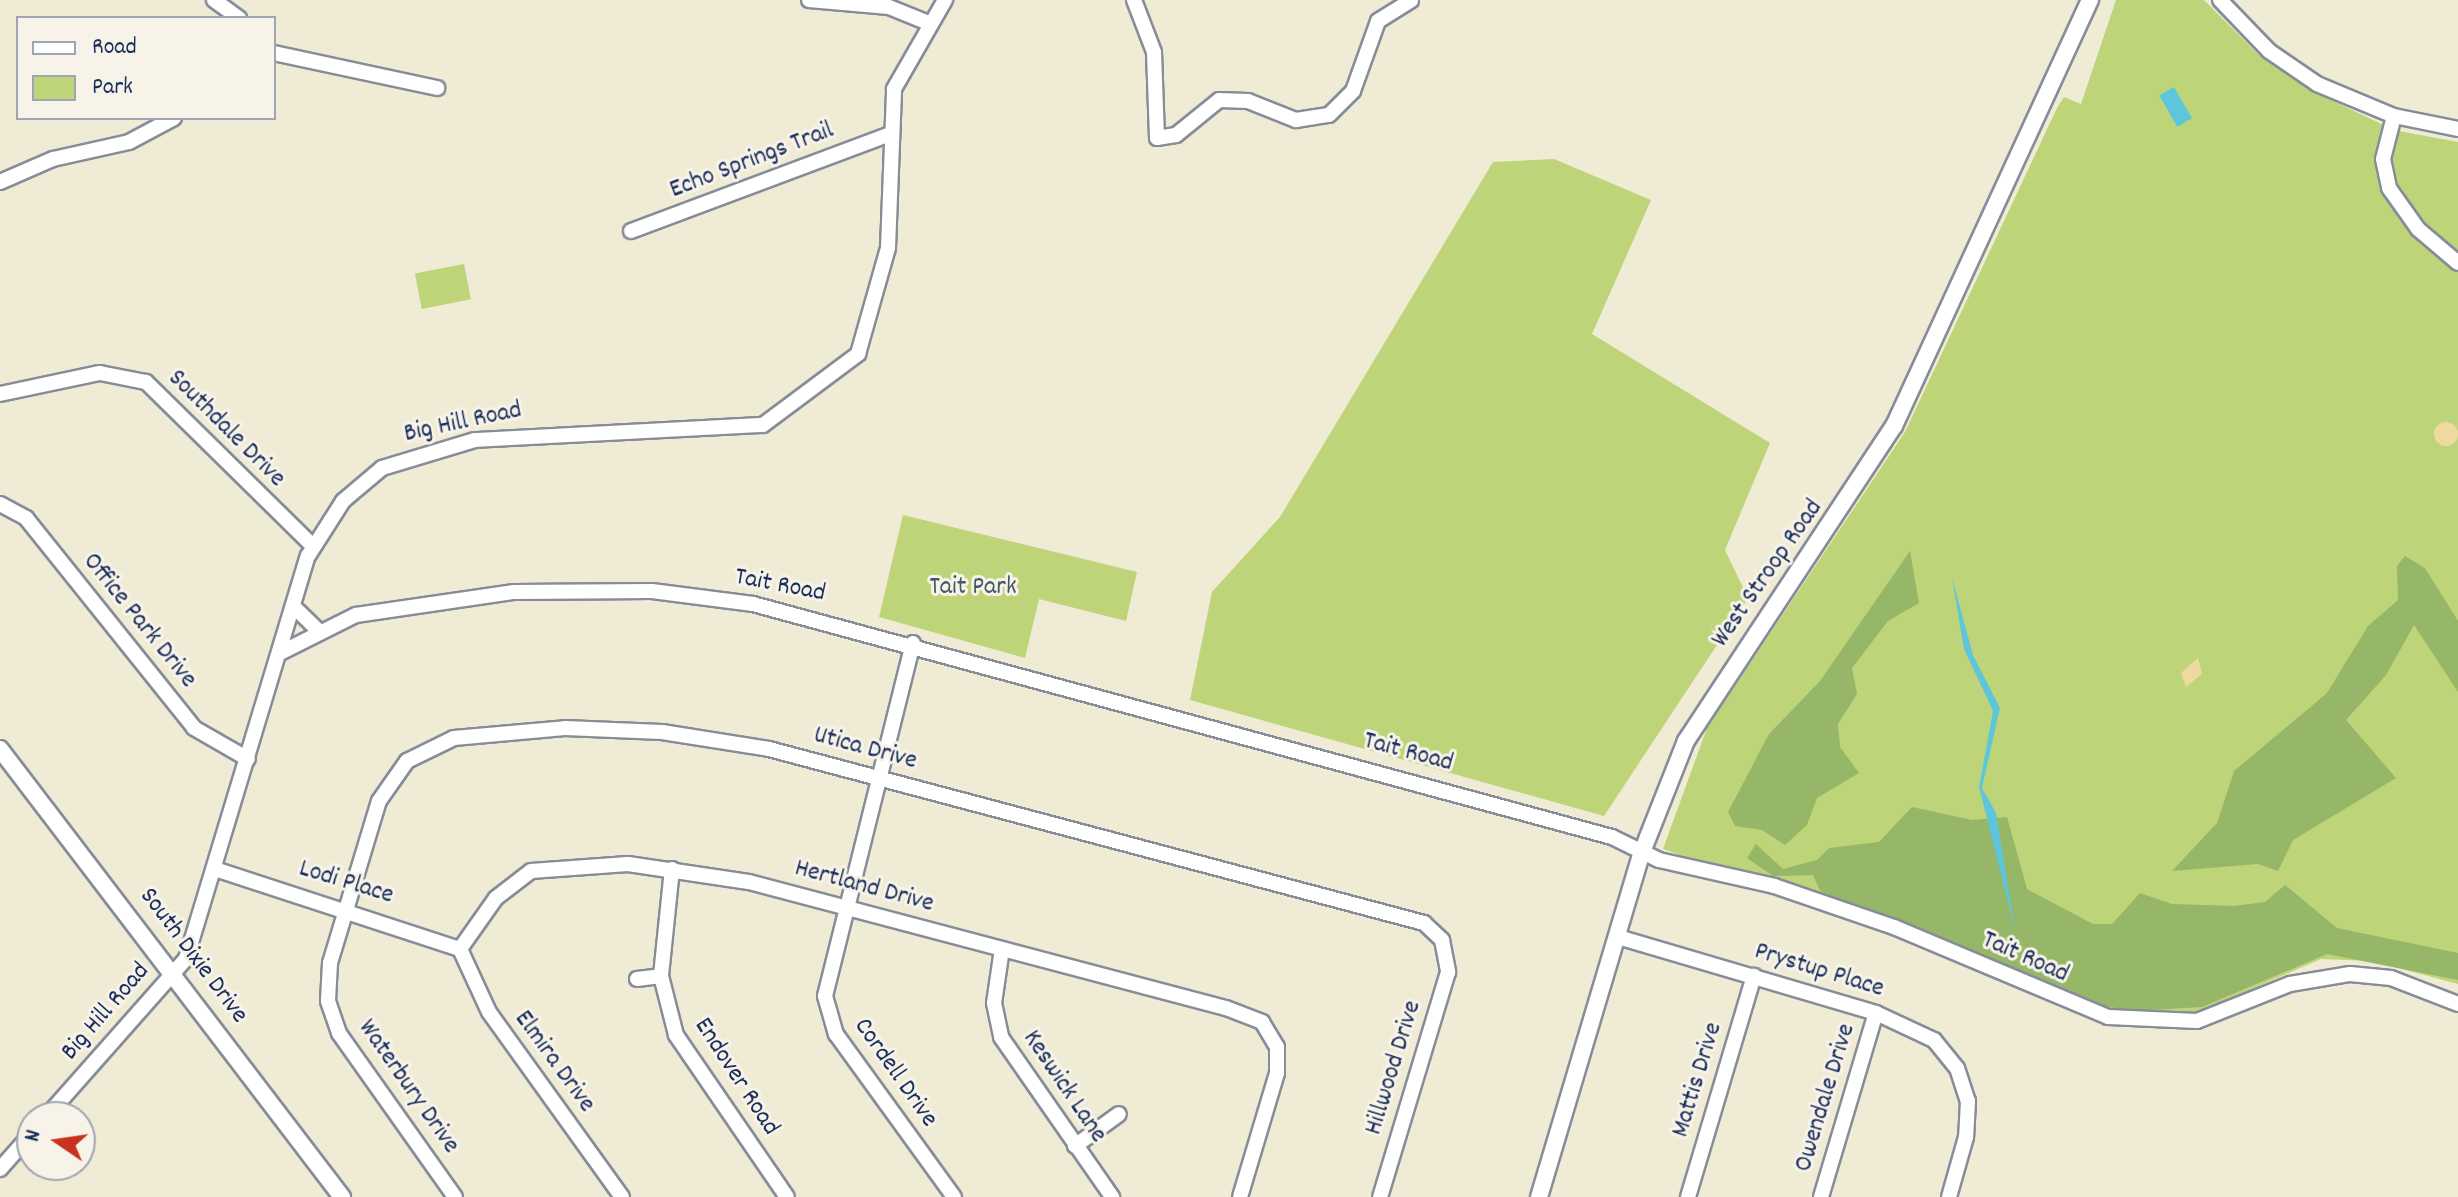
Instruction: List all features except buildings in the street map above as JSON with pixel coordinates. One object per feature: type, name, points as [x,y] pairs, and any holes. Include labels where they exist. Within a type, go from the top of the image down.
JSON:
[{"type":"main road","name":"West Stroop Road","points":[[1539,1197],[1642,852],[1703,711],[1894,426],[2090,0]]},
{"type":"main road","name":"South Dixie Drive","points":[[0,749],[174,971],[342,1197]]},
{"type":"street","points":[[214,0],[236,16]]},
{"type":"street","points":[[809,0],[889,7],[926,22]]},
{"type":"street","name":"Big Hill Road","points":[[60,1101],[186,959],[282,652],[312,545],[358,485],[422,453],[513,434],[663,433],[774,420],[862,347],[888,248],[894,89],[926,22],[945,0]]},
{"type":"street","points":[[1134,0],[1154,52],[1157,138],[1183,130],[1219,100],[1248,101],[1296,120],[1329,115],[1353,91],[1378,21],[1411,0]]},
{"type":"street","points":[[2220,0],[2292,68],[2394,116],[2458,129]]},
{"type":"street","points":[[276,53],[437,88]]},
{"type":"street","points":[[2394,116],[2383,159],[2389,188],[2419,230],[2458,263]]},
{"type":"street","points":[[0,182],[53,159],[129,142],[170,120]]},
{"type":"street","name":"Echo Springs Trail","points":[[631,231],[890,134]]},
{"type":"street","name":"Southdale Drive","points":[[0,394],[100,373],[146,382],[312,545]]},
{"type":"street","name":"Office Park Drive","points":[[0,504],[26,518],[194,728],[248,759]]},
{"type":"street","name":"Tait Road","points":[[282,652],[317,629],[443,600],[600,590],[753,604],[913,643],[1519,808],[1642,852],[1852,912],[2117,1019],[2197,1021],[2290,984],[2350,974],[2391,978],[2458,1004]]},
{"type":"street","points":[[294,607],[317,629]]},
{"type":"street","name":"Cordell Drive","points":[[913,643],[825,982],[830,1022],[954,1197]]},
{"type":"street","name":"Utica Drive","points":[[347,909],[387,784],[422,751],[454,738],[565,728],[662,732],[879,777],[1415,918],[1433,929],[1447,953]]},
{"type":"street","name":"Hertland Drive","points":[[460,949],[496,898],[531,871],[589,863],[672,869],[844,907],[1255,1017],[1274,1037],[1277,1073],[1240,1197]]},
{"type":"street","name":"Lodi Place","points":[[215,869],[347,909],[460,949]]},
{"type":"street","name":"Endover Road","points":[[672,869],[661,976],[684,1051],[787,1197]]},
{"type":"street","name":"Waterbury Drive","points":[[347,909],[327,981],[332,1019],[455,1197]]},
{"type":"street","name":"Prystup Place","points":[[1618,937],[1876,1013],[1934,1040],[1957,1068],[1968,1101],[1966,1137],[1949,1197]]},
{"type":"street","name":"Elmira Drive","points":[[460,949],[493,1019],[622,1197]]},
{"type":"street","name":"Keswick Lane","points":[[1002,949],[994,1003],[1001,1037],[1112,1197]]},
{"type":"street","name":"Hillwood Drive","points":[[1380,1197],[1448,972],[1447,953]]},
{"type":"street","points":[[637,979],[661,976]]},
{"type":"street","name":"Mattis Drive","points":[[1688,1197],[1754,976]]},
{"type":"street","name":"Owendale Drive","points":[[1821,1197],[1876,1013]]},
{"type":"street","points":[[1075,1146],[1119,1114]]},
{"type":"street","points":[[0,1169],[16,1151]]},
{"type":"green space","points":[[2116,0],[2204,0],[2257,53],[2314,92],[2394,130],[2458,142],[2458,984],[2372,961],[2321,959],[2188,1016],[2123,1015],[1663,849],[1707,728],[1905,432],[2057,108],[2064,97],[2081,104]]},
{"type":"green space","points":[[1554,159],[1651,200],[1592,334],[1770,443],[1725,550],[1748,598],[1604,816],[1190,700],[1212,592],[1280,517],[1493,162]]},
{"type":"green space","points":[[464,264],[471,299],[422,309],[415,274]]},
{"type":"green space","name":"Tait Park","points":[[903,515],[1137,572],[1126,621],[1039,599],[1025,658],[879,617]]},
{"type":"green space","points":[[1910,551],[1919,603],[1888,621],[1852,668],[1857,694],[1838,724],[1840,747],[1859,773],[1817,798],[1807,825],[1785,845],[1762,830],[1735,826],[1728,812],[1769,734],[1820,681]]},
{"type":"green space","points":[[2405,556],[2425,568],[2458,621],[2458,692],[2414,625],[2386,675],[2346,720],[2396,778],[2293,840],[2278,871],[2258,864],[2172,871],[2217,823],[2234,771],[2327,693],[2368,626],[2398,600],[2397,566]]},
{"type":"green space","points":[[1912,807],[1972,820],[2007,817],[2027,889],[2093,924],[2112,924],[2140,893],[2172,904],[2234,906],[2265,902],[2285,885],[2337,928],[2458,953],[2458,980],[2327,954],[2202,1007],[2132,1011],[2088,1003],[1820,891],[1813,875],[1773,876],[1747,858],[1756,844],[1783,869],[1817,860],[1829,848],[1879,842]]},
{"type":"sand","points":[[2446,422],[2454,426],[2458,434],[2454,442],[2446,446],[2438,442],[2434,434],[2438,426]]},
{"type":"sand","points":[[2198,658],[2202,674],[2186,687],[2181,673]]},
{"type":"water","points":[[2174,87],[2192,118],[2177,127],[2159,96]]},
{"type":"water","points":[[1952,578],[1973,655],[2000,708],[1982,788],[1996,813],[2015,930],[1979,787],[1993,711],[1964,649]]}]
